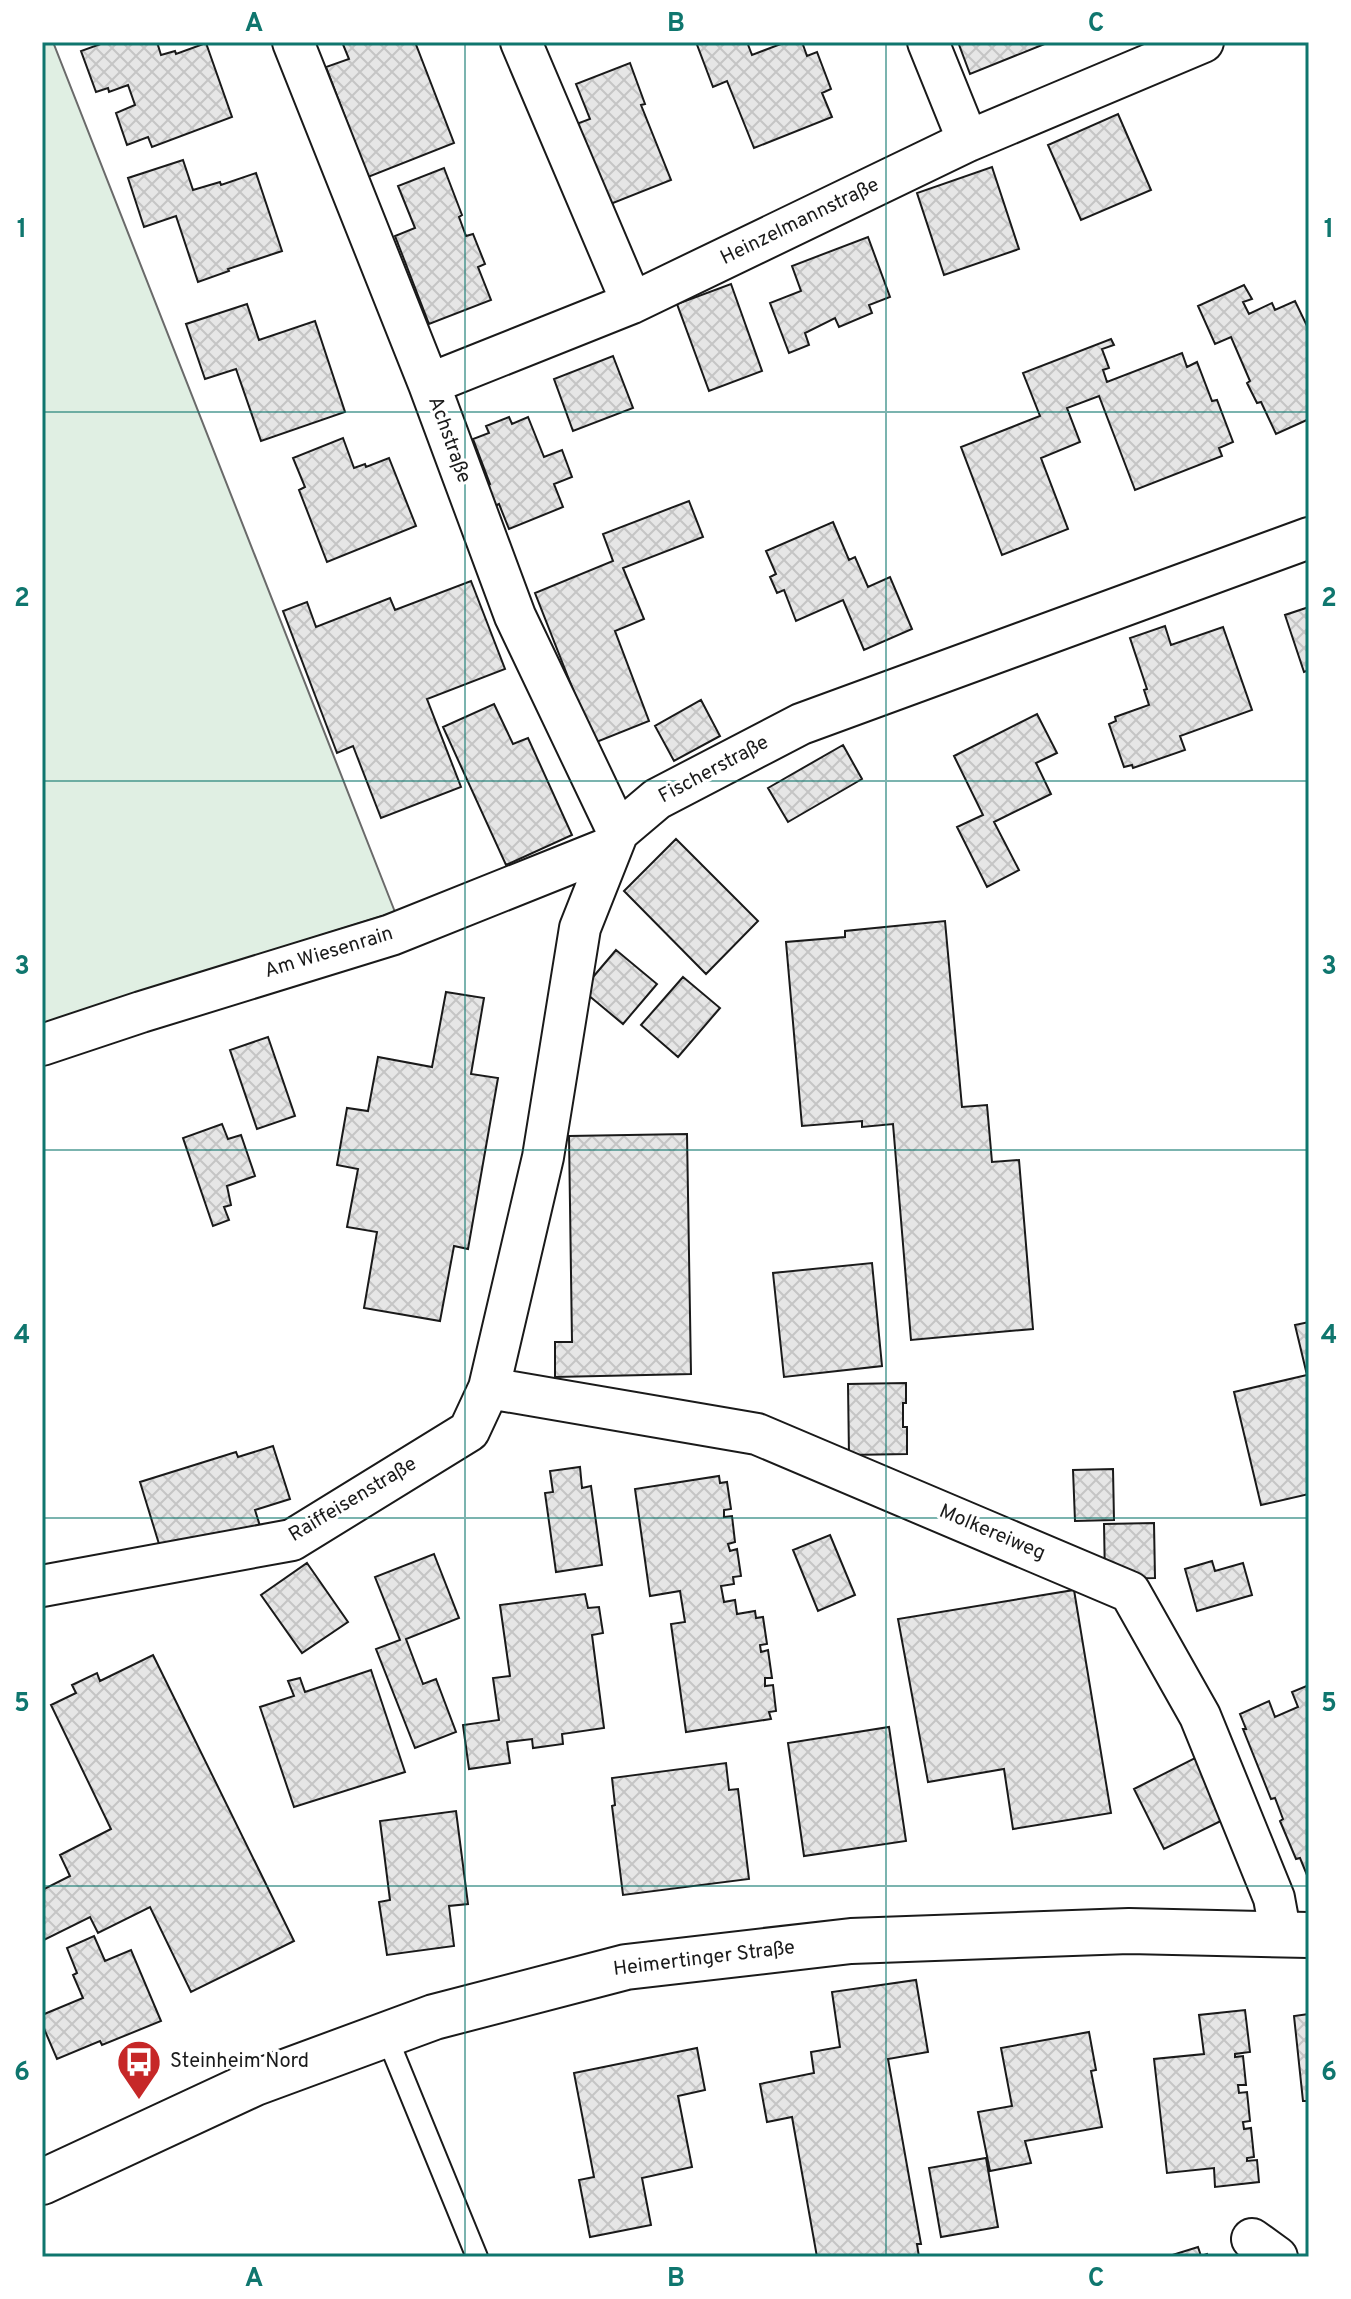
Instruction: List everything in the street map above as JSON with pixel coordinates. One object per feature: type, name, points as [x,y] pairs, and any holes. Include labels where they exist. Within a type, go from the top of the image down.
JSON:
[{"type":"street","name":"Achstraße","points":[[293,42],[429,384],[515,616],[615,840]]},
{"type":"street","points":[[521,42],[632,303]]},
{"type":"street","points":[[928,42],[968,141]]},
{"type":"street","name":"Heinzelmannstraße","points":[[429,384],[632,303],[968,141],[1187,45]]},
{"type":"street","name":"Fischerstraße","points":[[489,1388],[543,1157],[580,928],[615,840],[657,799],[801,724],[1309,538]]},
{"type":"street","name":"Am Wiesenrain","points":[[42,1045],[391,935],[615,840]]},
{"type":"street","name":"Raiffeisenstraße","points":[[42,1586],[292,1540],[469,1431],[489,1388]]},
{"type":"street","name":"Molkereiweg","points":[[489,1388],[757,1434],[1130,1592],[1200,1716],[1274,1898],[1295,1936]]},
{"type":"street","name":"Heimertinger Straße","points":[[42,2182],[255,2083],[434,2017],[626,1967],[851,1941],[1129,1931],[1295,1936]]},
{"type":"lane","points":[[386,2035],[477,2257]]},
{"type":"green space","points":[[42,42],[53,42],[395,912],[42,1026]]},
{"type":"building","points":[[106,42],[157,42],[161,55],[175,51],[176,54],[206,43],[232,117],[152,147],[148,137],[127,145],[116,113],[135,105],[128,85],[109,92],[108,88],[96,92],[81,51]]},
{"type":"building","points":[[342,42],[415,42],[454,143],[368,177],[326,67],[349,59]]},
{"type":"building","points":[[696,42],[747,42],[752,55],[786,42],[802,42],[807,56],[817,52],[831,89],[822,93],[832,117],[754,148],[727,81],[713,87]]},
{"type":"building","points":[[958,42],[1047,42],[1047,43],[970,74]]},
{"type":"building","points":[[630,63],[645,104],[641,105],[671,180],[603,207],[571,126],[590,119],[576,84]]},
{"type":"building","points":[[1118,114],[1151,190],[1081,220],[1048,145]]},
{"type":"building","points":[[183,160],[193,190],[220,182],[221,185],[256,173],[282,251],[198,282],[176,216],[144,227],[128,178]]},
{"type":"building","points":[[992,167],[1019,249],[944,275],[917,193]]},
{"type":"building","points":[[444,168],[462,215],[459,217],[466,236],[473,234],[485,264],[478,267],[491,300],[429,324],[395,236],[415,228],[398,186]]},
{"type":"building","points":[[868,237],[890,297],[869,305],[872,313],[839,327],[835,318],[805,333],[809,345],[789,353],[770,303],[801,291],[792,266]]},
{"type":"building","points":[[731,284],[762,371],[709,391],[677,304]]},
{"type":"building","points":[[1244,285],[1252,299],[1243,302],[1249,314],[1272,303],[1275,310],[1295,301],[1309,330],[1309,419],[1276,434],[1261,402],[1257,403],[1247,383],[1250,381],[1231,337],[1215,344],[1198,306]]},
{"type":"building","points":[[247,304],[259,340],[315,321],[345,412],[261,441],[236,369],[205,379],[186,324]]},
{"type":"building","points":[[1111,339],[1114,345],[1102,349],[1109,368],[1103,370],[1107,382],[1182,353],[1187,367],[1197,362],[1212,401],[1217,400],[1233,442],[1219,448],[1222,456],[1135,490],[1099,396],[1067,408],[1080,442],[1041,458],[1068,529],[1002,555],[961,447],[1040,416],[1023,373]]},
{"type":"building","points":[[613,356],[633,408],[573,431],[554,379]]},
{"type":"building","points":[[509,417],[512,424],[528,417],[544,457],[562,450],[572,477],[554,484],[563,507],[509,529],[499,504],[491,508],[483,488],[490,484],[473,439],[489,433],[486,426]]},
{"type":"building","points":[[343,438],[354,468],[389,458],[416,526],[327,562],[299,490],[305,487],[293,458]]},
{"type":"building","points":[[689,501],[703,537],[623,568],[644,619],[615,631],[649,721],[594,743],[535,593],[613,561],[603,534]]},
{"type":"building","points":[[833,522],[849,560],[855,557],[868,587],[890,577],[912,629],[864,650],[843,600],[796,621],[784,590],[777,593],[770,577],[776,574],[766,551]]},
{"type":"building","points":[[471,581],[505,669],[427,699],[461,787],[381,818],[353,746],[337,753],[283,611],[307,602],[316,627],[390,598],[395,610]]},
{"type":"building","points":[[1309,607],[1309,670],[1304,672],[1285,615]]},
{"type":"building","points":[[1165,626],[1171,645],[1223,627],[1252,710],[1180,736],[1185,750],[1133,768],[1132,765],[1124,767],[1109,724],[1116,721],[1115,717],[1149,705],[1144,690],[1147,689],[1130,638]]},
{"type":"building","points":[[701,700],[720,736],[674,761],[655,726]]},
{"type":"building","points":[[494,704],[513,744],[528,738],[572,835],[506,865],[443,727]]},
{"type":"building","points":[[1037,714],[1057,753],[1036,763],[1051,794],[994,822],[1019,870],[987,887],[957,827],[983,815],[954,756]]},
{"type":"building","points":[[843,745],[862,779],[788,822],[768,788]]},
{"type":"building","points":[[676,839],[758,921],[706,974],[624,891]]},
{"type":"building","points":[[945,921],[962,1107],[987,1105],[992,1162],[1019,1160],[1033,1329],[911,1340],[893,1124],[862,1127],[862,1121],[802,1126],[786,942],[845,937],[845,931]]},
{"type":"building","points":[[616,950],[657,984],[623,1024],[582,990]]},
{"type":"building","points":[[683,977],[720,1008],[678,1057],[641,1025]]},
{"type":"building","points":[[446,992],[484,998],[471,1074],[498,1078],[468,1249],[454,1246],[440,1321],[364,1308],[377,1232],[347,1227],[358,1169],[337,1165],[347,1108],[368,1111],[378,1057],[432,1067]]},
{"type":"building","points":[[268,1037],[295,1116],[257,1129],[230,1050]]},
{"type":"building","points":[[222,1124],[228,1139],[241,1135],[255,1176],[227,1186],[231,1205],[224,1207],[229,1220],[213,1226],[183,1138]]},
{"type":"building","points":[[687,1134],[691,1374],[555,1377],[555,1342],[572,1342],[569,1136]]},
{"type":"building","points":[[872,1263],[882,1366],[784,1377],[773,1273]]},
{"type":"building","points":[[1309,1322],[1309,1494],[1261,1505],[1234,1392],[1307,1375],[1295,1325]]},
{"type":"building","points":[[906,1383],[903,1427],[907,1427],[907,1454],[849,1455],[848,1384]]},
{"type":"building","points":[[273,1446],[290,1499],[255,1510],[260,1526],[163,1557],[140,1482],[236,1452],[238,1457]]},
{"type":"building","points":[[580,1467],[582,1488],[591,1486],[602,1565],[556,1572],[545,1493],[553,1492],[550,1471]]},
{"type":"building","points":[[1113,1469],[1114,1520],[1075,1521],[1073,1470]]},
{"type":"building","points":[[719,1476],[720,1483],[727,1482],[731,1509],[724,1510],[724,1517],[732,1516],[735,1542],[728,1544],[730,1551],[737,1549],[741,1576],[733,1577],[734,1584],[721,1586],[724,1602],[735,1600],[737,1614],[755,1611],[756,1618],[763,1617],[767,1644],[760,1645],[761,1652],[768,1650],[772,1678],[765,1678],[765,1686],[773,1685],[776,1711],[769,1712],[771,1719],[686,1732],[671,1624],[685,1622],[680,1591],[650,1596],[635,1489]]},
{"type":"building","points":[[1154,1523],[1155,1578],[1105,1579],[1104,1524]]},
{"type":"building","points":[[830,1535],[855,1595],[818,1611],[793,1550]]},
{"type":"building","points":[[434,1554],[459,1618],[406,1639],[423,1684],[436,1679],[456,1732],[415,1748],[376,1649],[400,1640],[375,1577]]},
{"type":"building","points":[[1212,1561],[1215,1571],[1243,1563],[1252,1595],[1197,1611],[1185,1569]]},
{"type":"building","points":[[307,1563],[348,1622],[302,1653],[261,1595]]},
{"type":"building","points":[[1074,1590],[1111,1813],[1013,1829],[1004,1769],[928,1782],[898,1619]]},
{"type":"building","points":[[585,1594],[588,1608],[599,1607],[603,1633],[592,1635],[604,1728],[562,1734],[563,1744],[533,1748],[532,1739],[507,1742],[510,1763],[469,1769],[463,1725],[499,1720],[493,1678],[510,1676],[500,1605]]},
{"type":"building","points":[[153,1655],[294,1941],[191,1992],[150,1907],[98,1933],[90,1917],[42,1941],[42,1890],[70,1876],[60,1855],[111,1829],[51,1705],[76,1693],[72,1685],[97,1673],[100,1681]]},
{"type":"building","points":[[371,1670],[405,1772],[294,1807],[260,1707],[294,1696],[288,1681],[300,1678],[305,1692]]},
{"type":"building","points":[[1309,1685],[1307,1875],[1300,1858],[1296,1859],[1280,1821],[1283,1819],[1275,1798],[1271,1799],[1240,1714],[1269,1701],[1275,1717],[1298,1707],[1292,1692]]},
{"type":"building","points":[[889,1727],[906,1841],[804,1856],[788,1743]]},
{"type":"building","points":[[1197,1757],[1227,1818],[1164,1849],[1134,1789]]},
{"type":"building","points":[[726,1763],[729,1790],[738,1789],[749,1879],[623,1895],[612,1806],[615,1805],[612,1778]]},
{"type":"building","points":[[456,1811],[468,1904],[449,1906],[454,1946],[387,1955],[379,1902],[390,1900],[380,1821]]},
{"type":"building","points":[[94,1936],[105,1961],[131,1950],[161,2021],[57,2059],[42,2024],[42,2015],[83,1998],[73,1975],[77,1973],[67,1948]]},
{"type":"building","points":[[916,1980],[928,2052],[888,2059],[921,2244],[917,2244],[919,2257],[817,2257],[792,2117],[767,2122],[760,2084],[814,2073],[811,2052],[840,2047],[832,1992]]},
{"type":"building","points":[[1245,2010],[1250,2052],[1235,2054],[1235,2057],[1243,2056],[1246,2085],[1238,2085],[1239,2093],[1247,2092],[1250,2121],[1243,2122],[1244,2129],[1251,2128],[1254,2157],[1247,2158],[1247,2161],[1257,2160],[1259,2182],[1215,2187],[1214,2168],[1167,2173],[1154,2059],[1204,2054],[1199,2015]]},
{"type":"building","points":[[1309,2014],[1309,2101],[1303,2101],[1294,2016]]},
{"type":"building","points":[[1089,2032],[1096,2070],[1091,2071],[1102,2127],[1025,2141],[1031,2163],[990,2171],[978,2112],[1012,2106],[1001,2048]]},
{"type":"building","points":[[697,2048],[705,2090],[678,2096],[692,2167],[642,2178],[651,2225],[590,2237],[579,2180],[594,2177],[574,2073]]},
{"type":"building","points":[[986,2158],[998,2227],[941,2237],[929,2168]]},
{"type":"building","points":[[1198,2247],[1201,2256],[1207,2254],[1208,2257],[1166,2257]]},
{"type":"place","name":"Steinheim Nord","points":[[139,2101]]}]
